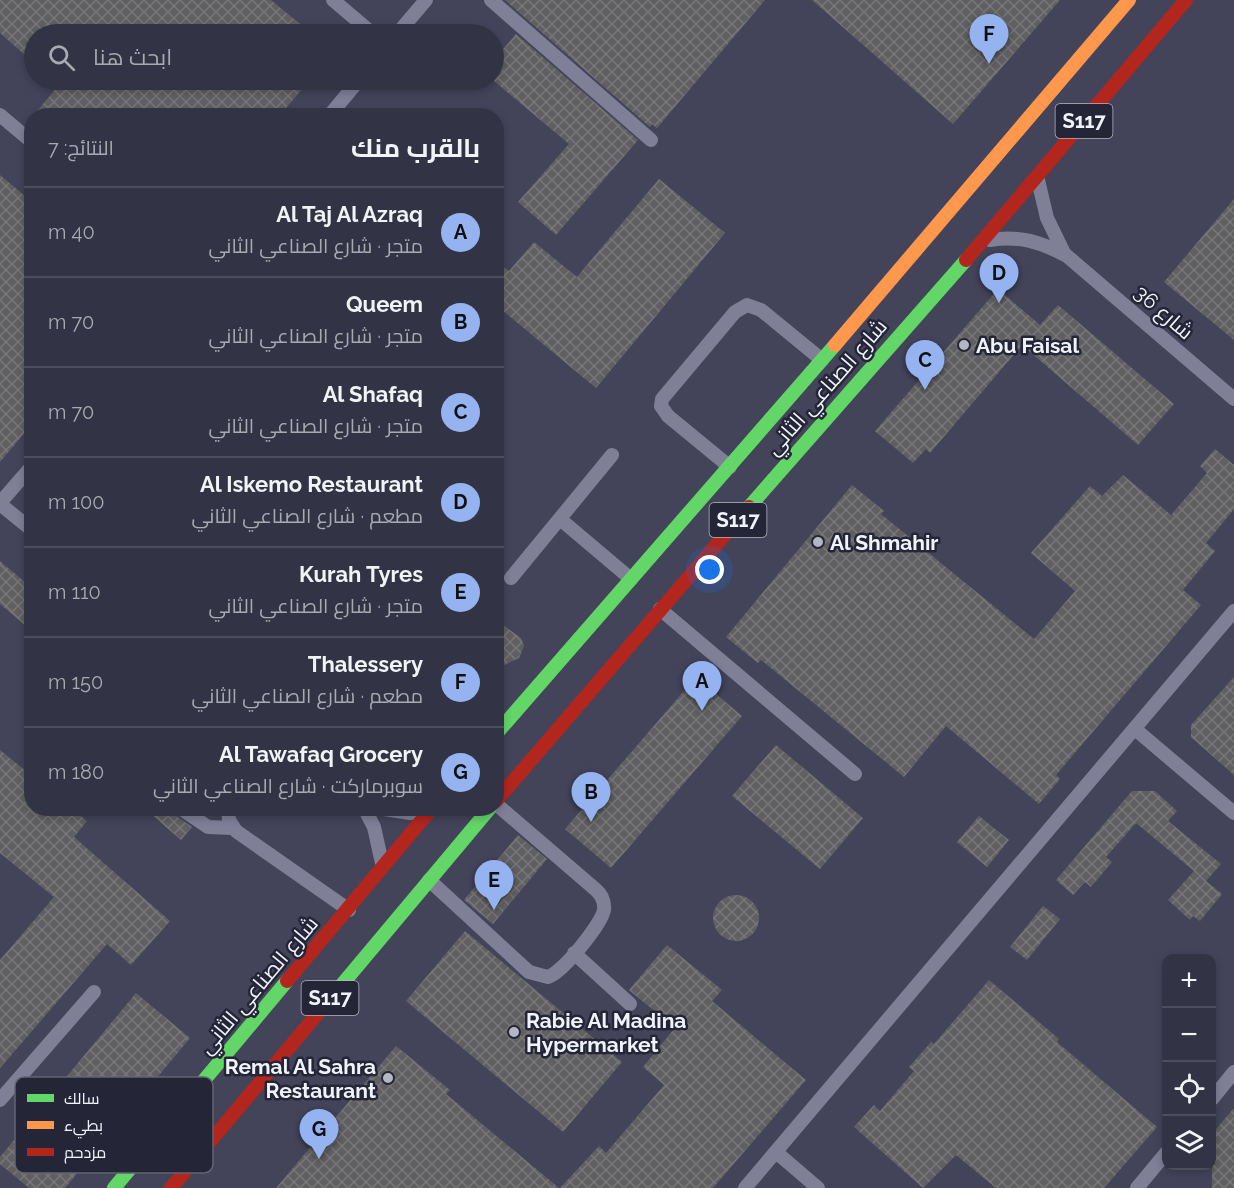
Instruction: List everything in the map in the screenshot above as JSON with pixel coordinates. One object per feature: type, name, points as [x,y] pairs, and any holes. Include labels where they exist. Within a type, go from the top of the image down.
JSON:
[{"type":"main road","name":"شارع الصناعي الثاني","points":[[504,725],[730,467],[1129,0]]},
{"type":"main road","name":"شارع الصناعي الثاني","points":[[504,793],[660,609],[982,242],[1186,0]]},
{"type":"main road","name":"شارع الصناعي الثاني","points":[[208,1077],[426,816]]},
{"type":"main road","name":"S117","points":[[213,1138],[483,816]]},
{"type":"main road","name":"شارع الصناعي الثاني","points":[[114,1188],[127,1173]]},
{"type":"main road","name":"S117","points":[[171,1188],[184,1173]]},
{"type":"lane","points":[[333,0],[361,24]]},
{"type":"lane","points":[[406,24],[426,0]]},
{"type":"lane","points":[[491,0],[651,141]]},
{"type":"lane","points":[[336,108],[351,90]]},
{"type":"lane","points":[[0,115],[24,135]]},
{"type":"lane","name":"شارع 36","points":[[1037,177],[1047,218],[1066,256]]},
{"type":"lane","name":"شارع 36","points":[[982,242],[1004,238],[1026,239],[1047,245],[1066,256],[1234,399]]},
{"type":"lane","points":[[730,467],[668,416],[661,406],[662,399],[735,312],[747,305],[761,310],[822,360]]},
{"type":"lane","points":[[511,579],[612,455]]},
{"type":"lane","points":[[24,476],[0,504],[24,524]]},
{"type":"lane","points":[[560,519],[631,579]]},
{"type":"lane","points":[[660,609],[855,774]]},
{"type":"lane","points":[[745,1188],[1234,611]]},
{"type":"lane","points":[[1135,729],[1234,813]]},
{"type":"lane","points":[[429,880],[535,975],[554,975],[602,916],[602,898],[595,889],[504,809]]},
{"type":"lane","points":[[192,816],[208,827],[233,828],[349,910]]},
{"type":"lane","points":[[230,816],[233,828]]},
{"type":"lane","points":[[368,816],[374,827],[383,868]]},
{"type":"lane","points":[[574,953],[630,1004]]},
{"type":"lane","points":[[20,1077],[93,992]]},
{"type":"lane","points":[[1216,1094],[1234,1071]]},
{"type":"lane","points":[[0,1100],[15,1083]]},
{"type":"lane","points":[[776,1152],[818,1188]]},
{"type":"lane","points":[[1137,1188],[1162,1159]]},
{"type":"building","points":[[0,0],[271,0],[300,24],[24,24],[24,54],[0,33]]},
{"type":"building","points":[[505,0],[765,0],[657,128],[652,124],[650,127]]},
{"type":"building","points":[[812,0],[1060,0],[953,124]]},
{"type":"building","points":[[516,34],[638,140],[556,235],[518,202],[569,144],[504,89],[504,48]]},
{"type":"building","points":[[55,90],[301,90],[286,108],[40,108]]},
{"type":"building","points":[[0,175],[24,195],[24,434],[0,462]]},
{"type":"building","points":[[659,179],[725,233],[596,388],[504,312],[504,267],[509,271],[534,242],[577,277]]},
{"type":"building","points":[[1234,199],[1234,340],[1164,282]]},
{"type":"building","points":[[998,289],[1040,325],[1058,305],[1174,404],[1138,445],[1022,345],[930,453],[926,449],[913,463],[875,431]]},
{"type":"building","points":[[1215,449],[1234,465],[1234,509],[1206,543],[1215,551],[1183,590],[1201,605],[1056,775],[1060,779],[1039,804],[946,726],[904,777],[761,660],[758,663],[726,637],[852,485],[884,511],[881,514],[1034,639],[1075,591],[1031,553],[1090,486],[1102,496],[1123,475],[1171,515],[1207,473],[1200,466]]},
{"type":"building","points":[[0,561],[24,581],[24,624],[0,604]]},
{"type":"building","points":[[504,626],[521,638],[524,646],[519,658],[504,665]]},
{"type":"building","points":[[696,677],[742,716],[611,868],[565,829]]},
{"type":"building","points":[[1234,677],[1234,775],[1191,737],[1191,725]]},
{"type":"building","points":[[776,745],[863,818],[820,869],[732,796]]},
{"type":"building","points":[[0,750],[24,770],[24,816],[81,816],[87,821],[74,837],[170,921],[131,965],[107,944],[0,1068],[0,960],[54,897],[0,853]]},
{"type":"building","points":[[1132,791],[1155,791],[1177,811],[1168,821],[1221,864],[1206,881],[1136,823],[1106,857],[1112,862],[1091,887],[1085,882],[1073,895],[1056,880]]},
{"type":"building","points":[[153,816],[176,816],[192,827],[181,840]]},
{"type":"building","points":[[979,816],[1009,840],[987,867],[957,842]]},
{"type":"building","points":[[518,835],[547,859],[493,924],[464,900]]},
{"type":"building","points":[[1194,871],[1222,894],[1200,921],[1193,916],[1190,920],[1168,900]]},
{"type":"building","points":[[736,895],[752,902],[759,918],[752,934],[736,941],[720,934],[713,918],[720,902]]},
{"type":"building","points":[[1043,906],[1060,919],[1027,960],[1010,947]]},
{"type":"building","name":"Rabie Al Madina Hypermarket","points":[[465,931],[622,1062],[563,1132],[406,1001]]},
{"type":"building","points":[[667,945],[722,990],[712,1001],[806,1080],[713,1188],[560,1188],[599,1146],[606,1153],[664,1085],[643,1067],[675,1028],[629,990]]},
{"type":"building","points":[[989,980],[1059,1039],[1057,1042],[1157,1127],[1104,1188],[996,1188],[956,1155],[923,1188],[854,1127],[874,1105],[880,1111],[914,1071],[909,1067],[931,1042],[934,1044]]},
{"type":"building","points":[[136,993],[190,1038],[158,1077],[66,1077]]},
{"type":"building","points":[[396,1046],[450,1090],[446,1094],[559,1188],[276,1188]]},
{"type":"building","points":[[1234,1108],[1234,1188],[1212,1188],[1212,1170],[1216,1170],[1216,1129]]},
{"type":"building","points":[[15,1139],[15,1173],[78,1173],[65,1188],[29,1188],[0,1164],[0,1157]]},
{"type":"traffic: fast","points":[[749,507],[966,260]]},
{"type":"traffic: fast","points":[[504,725],[835,345]]},
{"type":"traffic: fast","points":[[324,1006],[483,816]]},
{"type":"traffic: fast","points":[[207,1077],[287,981]]},
{"type":"traffic: fast","points":[[114,1188],[127,1173]]},
{"type":"traffic: slow","points":[[835,345],[1129,0]]},
{"type":"traffic: jam","points":[[966,260],[1186,0]]},
{"type":"traffic: jam","points":[[504,792],[749,507]]},
{"type":"traffic: jam","points":[[287,981],[425,816]]},
{"type":"traffic: jam","points":[[213,1138],[324,1006]]},
{"type":"traffic: jam","points":[[171,1188],[184,1173]]},
{"type":"place","name":"Thalessery","points":[[989,64]]},
{"type":"place","name":"Al Iskemo Restaurant","points":[[999,303]]},
{"type":"place","name":"Abu Faisal","points":[[964,345]]},
{"type":"place","name":"Al Shafaq","points":[[925,390]]},
{"type":"place","name":"Al Shmahir","points":[[818,542]]},
{"type":"place","name":"Al Taj Al Azraq","points":[[702,711]]},
{"type":"place","name":"Queem","points":[[591,822]]},
{"type":"place","name":"Kurah Tyres","points":[[494,910]]},
{"type":"place","name":"Rabie Al Madina Hypermarket","points":[[514,1032]]},
{"type":"place","name":"Remal Al Sahra Restaurant","points":[[388,1078]]},
{"type":"place","name":"Al Tawafaq Grocery","points":[[319,1159]]}]
